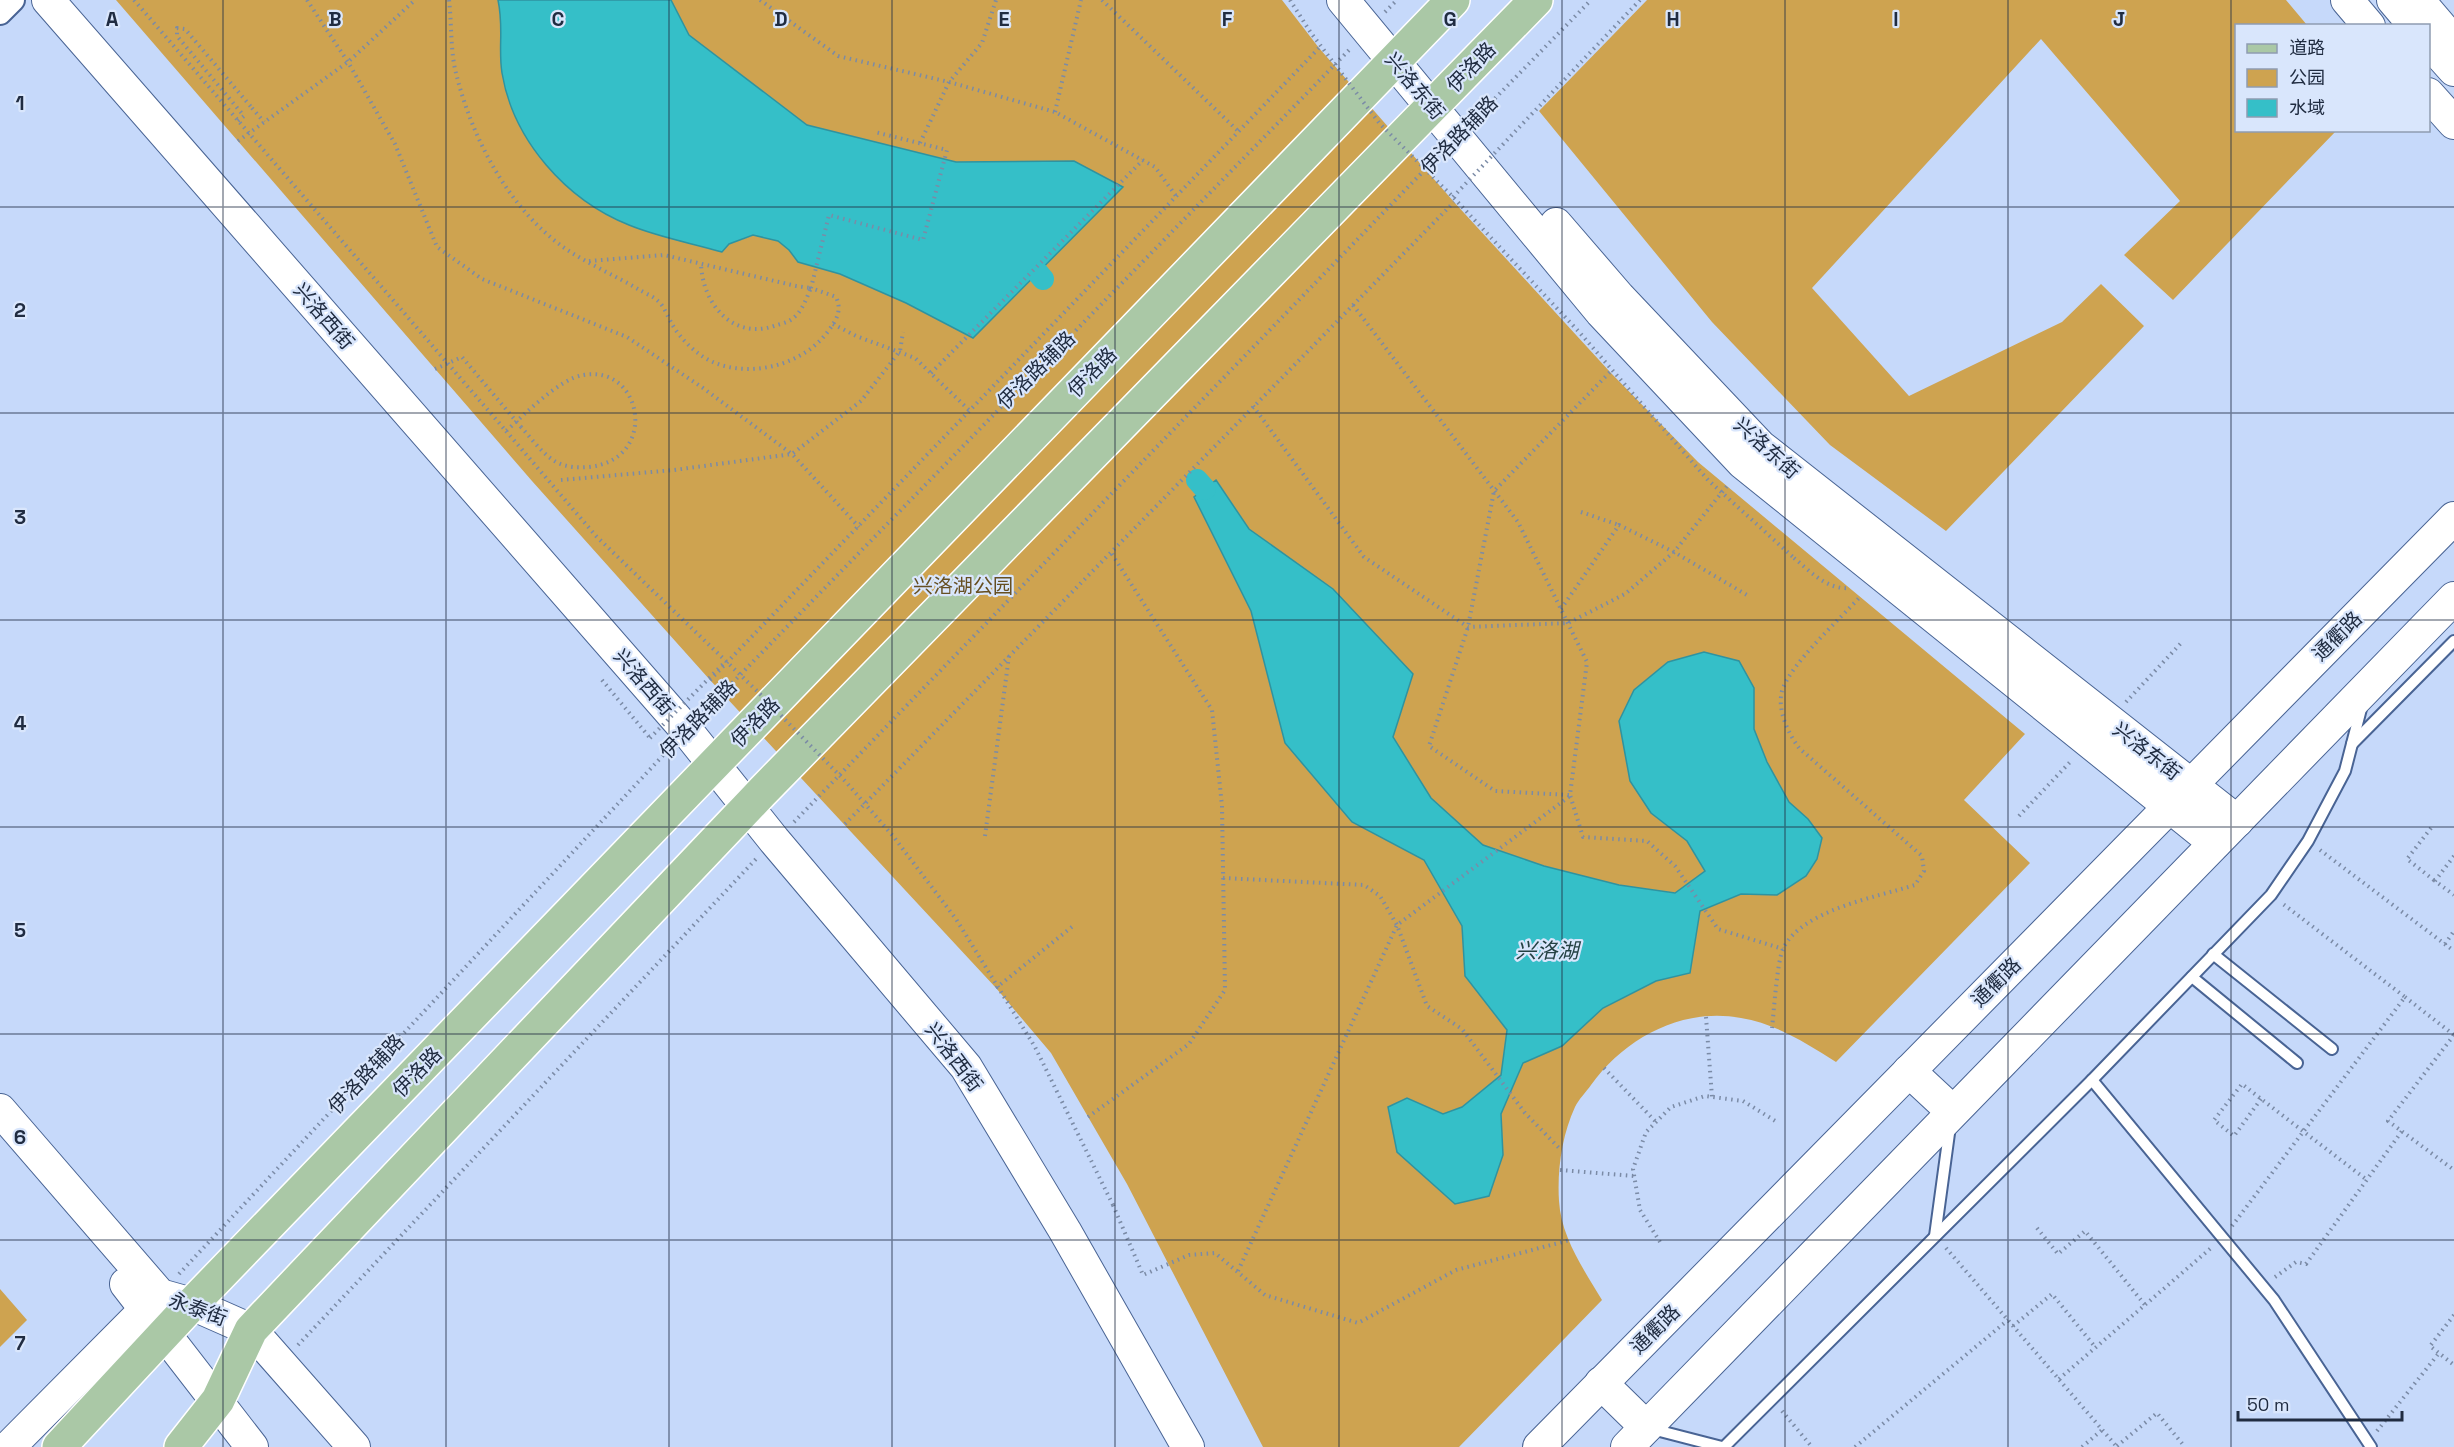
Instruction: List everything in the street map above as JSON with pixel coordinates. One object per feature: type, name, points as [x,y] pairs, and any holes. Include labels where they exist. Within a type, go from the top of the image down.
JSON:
[{"type":"main road","name":"伊洛路","points":[[59,1447],[157,1312],[192,1304],[1453,0]]},
{"type":"main road","name":"伊洛路","points":[[181,1447],[218,1400],[251,1330],[754,800],[1536,0]]},
{"type":"main road","points":[[170,1447],[218,1400]]},
{"type":"street","points":[[0,13],[13,0]]},
{"type":"street","name":"兴洛西街","points":[[48,0],[693,724]]},
{"type":"street","name":"兴洛西街","points":[[72,0],[693,724],[966,1068],[1065,1232],[1188,1447]]},
{"type":"street","name":"兴洛东街","points":[[1343,0],[1379,11],[1400,54],[1463,130],[1601,312],[1743,463],[2215,843]]},
{"type":"street","points":[[2347,0],[2367,24]]},
{"type":"street","points":[[2393,0],[2413,24]]},
{"type":"street","points":[[2418,0],[2454,42]]},
{"type":"street","points":[[2430,43],[2454,70]]},
{"type":"street","points":[[2430,95],[2454,123]]},
{"type":"street","name":"兴洛东街","points":[[1463,130],[1760,446],[2237,821]]},
{"type":"street","name":"通衢路","points":[[1539,1447],[2454,518]]},
{"type":"street","points":[[1601,1383],[1637,1437],[2454,598]]},
{"type":"street","name":"兴洛西街","points":[[781,835],[981,1057],[1081,1222],[1209,1447]]},
{"type":"street","points":[[1909,1071],[1952,1111]]},
{"type":"street","name":"永泰街","points":[[0,1110],[157,1312],[252,1447]]},
{"type":"street","name":"永泰街","points":[[0,1139],[157,1312]]},
{"type":"street","name":"永泰街","points":[[192,1304],[251,1330],[282,1362],[354,1447]]},
{"type":"street","points":[[9,1447],[157,1312]]},
{"type":"street","points":[[218,1400],[263,1447]]},
{"type":"lane","points":[[2352,745],[2454,641]]},
{"type":"lane","points":[[1637,1437],[1723,1447],[2092,1080],[2271,895],[2308,841],[2345,771],[2366,690]]},
{"type":"lane","points":[[2213,954],[2332,1049]]},
{"type":"lane","points":[[2192,977],[2297,1063]]},
{"type":"lane","points":[[2092,1080],[2263,1286],[2369,1445]]},
{"type":"lane","points":[[1935,1236],[1952,1111]]},
{"type":"path","points":[[134,0],[596,536],[726,661],[846,782],[893,836],[956,919],[1035,1047],[1113,1205],[1143,1275],[1189,1255],[1215,1253],[1265,1295],[1358,1323],[1456,1270],[1570,1240]]},
{"type":"path","points":[[307,0],[348,62],[395,144],[437,247],[482,279],[627,337],[703,388],[792,454],[859,527]]},
{"type":"path","points":[[238,141],[348,62],[416,0]]},
{"type":"path","points":[[449,0],[456,75],[480,142],[519,207],[563,247],[658,301],[675,329],[691,348],[713,362],[735,368],[758,369],[798,356],[825,336],[840,306],[836,297],[811,288],[664,255],[588,261]]},
{"type":"path","points":[[760,0],[838,56],[950,82],[1055,112],[1155,167],[1176,196]]},
{"type":"path","points":[[920,143],[950,82],[982,43],[996,0]]},
{"type":"path","points":[[1055,112],[1081,0]]},
{"type":"path","points":[[1102,0],[1238,131]]},
{"type":"path","points":[[1290,0],[1311,33],[1380,124],[1580,333],[1708,480],[1794,558],[1829,585],[1837,590],[1850,588]]},
{"type":"path","name":"伊洛路辅路","points":[[282,1362],[781,835],[1591,0]]},
{"type":"path","points":[[845,824],[1110,550],[1353,305],[1640,0]]},
{"type":"path","name":"伊洛路辅路","points":[[157,1312],[693,724],[1379,11]]},
{"type":"path","points":[[238,121],[244,116],[177,36],[177,28],[185,29],[264,122]]},
{"type":"path","points":[[710,680],[1319,48]]},
{"type":"path","points":[[701,263],[704,289],[716,311],[738,327],[762,330],[791,320],[804,305],[811,288],[828,215],[923,240],[947,150],[875,132]]},
{"type":"path","points":[[931,373],[1143,160]]},
{"type":"path","points":[[1353,305],[1518,522],[1587,662],[1570,795],[1584,837],[1647,841],[1675,866],[1718,929],[1783,949]]},
{"type":"path","points":[[833,324],[856,336],[915,358],[970,411]]},
{"type":"path","points":[[561,480],[674,470],[792,454],[861,400],[900,351],[903,332]]},
{"type":"path","points":[[435,369],[462,357],[521,427],[554,460],[575,468],[597,466],[616,458],[630,446],[636,433],[636,411],[628,393],[614,381],[599,374],[581,375],[565,383],[506,431]]},
{"type":"path","points":[[1570,795],[1495,791],[1430,746],[1468,627],[1494,491],[1610,372]]},
{"type":"path","points":[[1253,406],[1364,557],[1468,627],[1568,623],[1625,594],[1674,552],[1726,486]]},
{"type":"path","points":[[1581,512],[1619,525],[1674,552],[1748,595]]},
{"type":"path","points":[[1561,609],[1619,525]]},
{"type":"path","points":[[1088,1117],[1189,1044],[1225,990],[1222,806],[1212,710],[1110,550]]},
{"type":"path","points":[[1772,1028],[1783,949],[1813,918],[1915,885],[1924,871],[1922,856],[1799,748],[1790,735],[1783,718],[1782,692],[1800,663],[1860,597]]},
{"type":"path","points":[[2124,704],[2183,641]]},
{"type":"path","points":[[985,836],[1009,655]]},
{"type":"path","points":[[602,680],[651,738],[726,661]]},
{"type":"path","points":[[2019,816],[2074,757]]},
{"type":"path","points":[[1238,1271],[1397,926],[1570,795]]},
{"type":"path","points":[[2431,828],[2407,858],[2454,895]]},
{"type":"path","points":[[2308,841],[2454,951]]},
{"type":"path","points":[[2435,881],[2454,856]]},
{"type":"path","points":[[1223,878],[1364,885],[1380,896],[1397,926],[1427,1006],[1462,1029],[1525,1113],[1561,1150]]},
{"type":"path","points":[[2271,895],[2454,1035],[2388,1121],[2454,1170]]},
{"type":"path","points":[[996,988],[1073,926]]},
{"type":"path","points":[[2445,944],[2454,931]]},
{"type":"path","points":[[2059,1379],[2224,1237],[2405,997]]},
{"type":"path","points":[[1706,1017],[1712,1097]]},
{"type":"path","points":[[1604,1068],[1656,1122]]},
{"type":"path","points":[[2262,1099],[2234,1136],[2214,1120],[2242,1084],[2262,1099],[2303,1132],[2367,1180]]},
{"type":"path","points":[[1660,1242],[1640,1210],[1633,1169],[1646,1132],[1671,1107],[1705,1096],[1743,1101],[1777,1122]]},
{"type":"path","points":[[2263,1286],[2296,1262],[2306,1264],[2402,1131]]},
{"type":"path","points":[[1560,1170],[1634,1176]]},
{"type":"path","points":[[2037,1228],[2058,1254],[2085,1231],[2145,1305]]},
{"type":"path","points":[[1935,1236],[2117,1447],[2157,1413],[2185,1447]]},
{"type":"path","points":[[2013,1326],[2052,1294],[2096,1348]]},
{"type":"path","points":[[2454,1315],[2430,1346],[2454,1365]]},
{"type":"path","points":[[1855,1447],[2008,1320]]},
{"type":"path","points":[[2369,1445],[2439,1353]]},
{"type":"path","points":[[1772,1399],[1812,1447]]},
{"type":"path","points":[[2082,1447],[2103,1430]]},
{"type":"green space","name":"兴洛湖公园","points":[[116,0],[498,0],[503,22],[502,72],[721,252],[729,244],[754,235],[778,241],[798,262],[840,274],[906,303],[973,338],[1122,187],[1073,161],[956,162],[807,125],[689,35],[671,0],[1282,0],[1319,48],[1454,202],[1610,372],[1698,462],[2025,734],[1964,800],[2030,863],[1836,1062],[1802,1041],[1767,1025],[1741,1018],[1719,1016],[1697,1017],[1657,1030],[1620,1053],[1605,1068],[1578,1101],[1570,1118],[1561,1153],[1559,1189],[1561,1214],[1569,1240],[1602,1300],[1459,1447],[1263,1447],[1127,1184],[1051,1053],[996,988],[710,680],[532,481]],"holes":[[[1217,481],[1249,529],[1333,589],[1393,737],[1431,798],[1483,845],[1544,866],[1619,885],[1676,893],[1705,871],[1687,841],[1651,813],[1634,690],[1668,662],[1704,652],[1754,688],[1754,729],[1767,762],[1789,802],[1808,819],[1806,876],[1777,895],[1741,894],[1700,911],[1690,973],[1656,981],[1603,1008],[1562,1046],[1523,1063],[1501,1114],[1503,1155],[1407,1098],[1443,1114],[1462,1107],[1501,1075],[1507,1030],[1465,976],[1462,926],[1424,859],[1352,822],[1285,743],[1251,611],[1194,497]]]},
{"type":"green space","points":[[1647,0],[2286,0],[2306,24],[2235,24],[2235,132],[2335,132],[2173,300],[2124,255],[2180,201],[2041,39],[1812,288],[1909,396],[2062,322],[2101,284],[2144,326],[1946,531],[1830,445],[1712,322],[1539,111]]},
{"type":"green space","points":[[0,1289],[27,1320],[0,1347]]},
{"type":"water","points":[[498,0],[671,0],[689,35],[807,125],[956,162],[1074,161],[1123,187],[973,338],[906,303],[840,274],[798,262],[778,241],[753,235],[729,244],[722,252],[629,225],[584,200],[546,165],[530,144],[518,122],[508,98],[502,73],[501,20]]},
{"type":"water","name":"兴洛湖","points":[[1216,480],[1249,529],[1333,589],[1413,674],[1393,737],[1431,798],[1483,845],[1544,866],[1619,885],[1675,893],[1705,871],[1687,841],[1651,813],[1630,781],[1619,721],[1634,690],[1668,662],[1704,652],[1739,661],[1754,688],[1754,729],[1767,762],[1789,802],[1808,819],[1822,838],[1817,859],[1806,876],[1777,895],[1741,894],[1700,911],[1690,973],[1656,981],[1603,1008],[1562,1046],[1523,1063],[1501,1114],[1503,1155],[1489,1196],[1455,1204],[1397,1152],[1388,1107],[1407,1098],[1443,1114],[1462,1107],[1501,1075],[1507,1030],[1465,976],[1462,926],[1424,860],[1352,822],[1285,743],[1251,611],[1194,497]]},
{"type":"waterway","points":[[1038,273],[1043,279]]},
{"type":"waterway","points":[[1197,480],[1205,489]]}]
